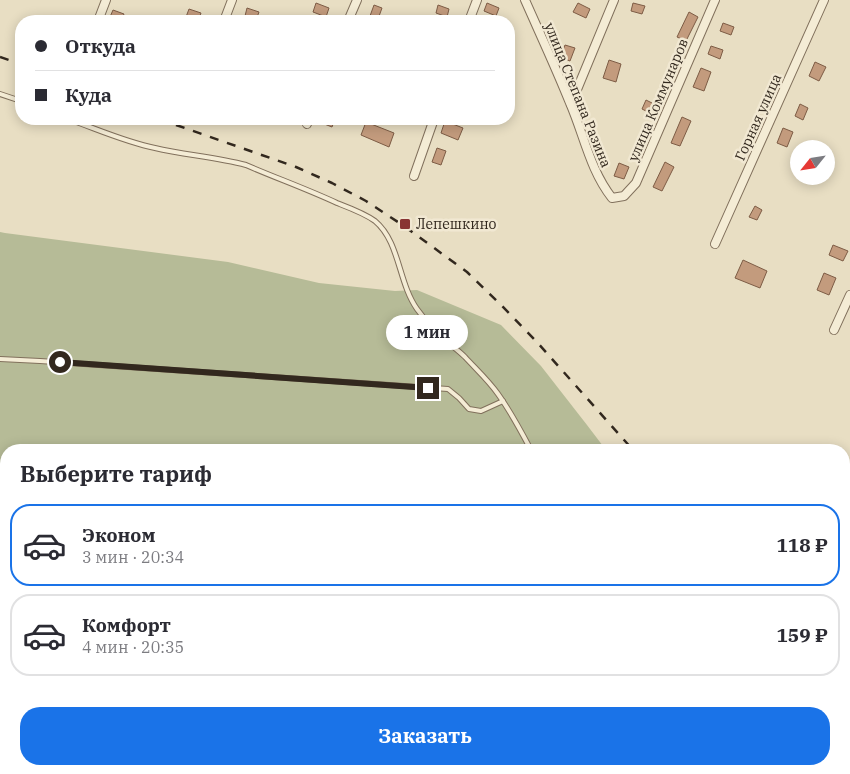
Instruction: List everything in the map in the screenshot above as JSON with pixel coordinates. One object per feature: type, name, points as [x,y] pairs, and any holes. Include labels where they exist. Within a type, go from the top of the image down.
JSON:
[{"type":"street","points":[[100,15],[106,0]]},
{"type":"street","points":[[226,15],[232,0]]},
{"type":"street","points":[[351,15],[357,0]]},
{"type":"street","points":[[471,15],[477,0]]},
{"type":"street","name":"улица Степана Разина","points":[[525,0],[571,104],[590,162],[605,190],[612,198]]},
{"type":"street","points":[[571,104],[614,0]]},
{"type":"street","name":"улица Коммунаров","points":[[612,198],[624,196],[636,183],[715,0]]},
{"type":"street","name":"Горная улица","points":[[715,244],[824,0]]},
{"type":"street","points":[[414,176],[432,125]]},
{"type":"street","points":[[834,330],[850,294]]},
{"type":"lane","points":[[0,94],[15,100]]},
{"type":"lane","points":[[85,125],[141,145],[246,165],[362,213],[373,220],[381,227],[394,249],[409,296],[417,309],[498,393],[517,422],[528,444]]},
{"type":"lane","points":[[0,359],[448,389],[469,408],[481,411],[502,401]]},
{"type":"green space","points":[[0,232],[228,262],[319,283],[395,291],[417,290],[501,325],[541,366],[601,444],[0,444]]},
{"type":"building","points":[[316,3],[329,8],[327,15],[313,12]]},
{"type":"building","points":[[487,3],[499,8],[496,15],[484,11]]},
{"type":"building","points":[[578,3],[590,9],[586,18],[573,12]]},
{"type":"building","points":[[633,3],[645,6],[642,14],[631,11]]},
{"type":"building","points":[[374,5],[382,8],[379,15],[370,15]]},
{"type":"building","points":[[438,5],[449,9],[448,15],[436,13]]},
{"type":"building","points":[[247,8],[259,12],[258,15],[245,15]]},
{"type":"building","points":[[189,9],[201,13],[200,15],[187,15]]},
{"type":"building","points":[[113,10],[124,14],[124,15],[111,15]]},
{"type":"building","points":[[689,12],[698,17],[686,41],[677,37]]},
{"type":"building","points":[[723,23],[734,27],[731,35],[720,31]]},
{"type":"building","points":[[565,45],[575,48],[570,61],[560,57]]},
{"type":"building","points":[[711,46],[723,50],[720,59],[708,54]]},
{"type":"building","points":[[609,60],[621,64],[616,82],[603,78]]},
{"type":"building","points":[[815,62],[826,67],[819,81],[809,76]]},
{"type":"building","points":[[701,68],[711,72],[704,91],[693,87]]},
{"type":"building","points":[[646,100],[658,106],[654,115],[642,109]]},
{"type":"building","points":[[800,104],[808,108],[803,120],[795,116]]},
{"type":"building","points":[[682,117],[691,121],[680,146],[671,143]]},
{"type":"building","points":[[365,125],[374,125],[394,133],[389,147],[361,135]]},
{"type":"building","points":[[444,125],[455,125],[463,128],[458,140],[441,133]]},
{"type":"building","points":[[783,128],[793,132],[787,147],[777,143]]},
{"type":"building","points":[[437,148],[446,151],[441,165],[432,162]]},
{"type":"building","points":[[665,162],[674,167],[662,191],[653,187]]},
{"type":"building","points":[[619,163],[629,167],[624,179],[614,176]]},
{"type":"building","points":[[755,206],[762,210],[757,220],[749,217]]},
{"type":"building","points":[[833,245],[848,251],[843,261],[829,255]]},
{"type":"building","points":[[743,260],[767,271],[760,288],[735,278]]},
{"type":"building","points":[[824,273],[836,278],[829,295],[817,290]]},
{"type":"railway","points":[[0,57],[15,62]]},
{"type":"railway","points":[[176,125],[296,167],[366,201],[404,226],[467,272],[502,306],[536,341],[628,444]]},
{"type":"place","name":"Лепешкино","points":[[405,224]]},
{"type":"route","points":[[60,362],[428,388]]}]
